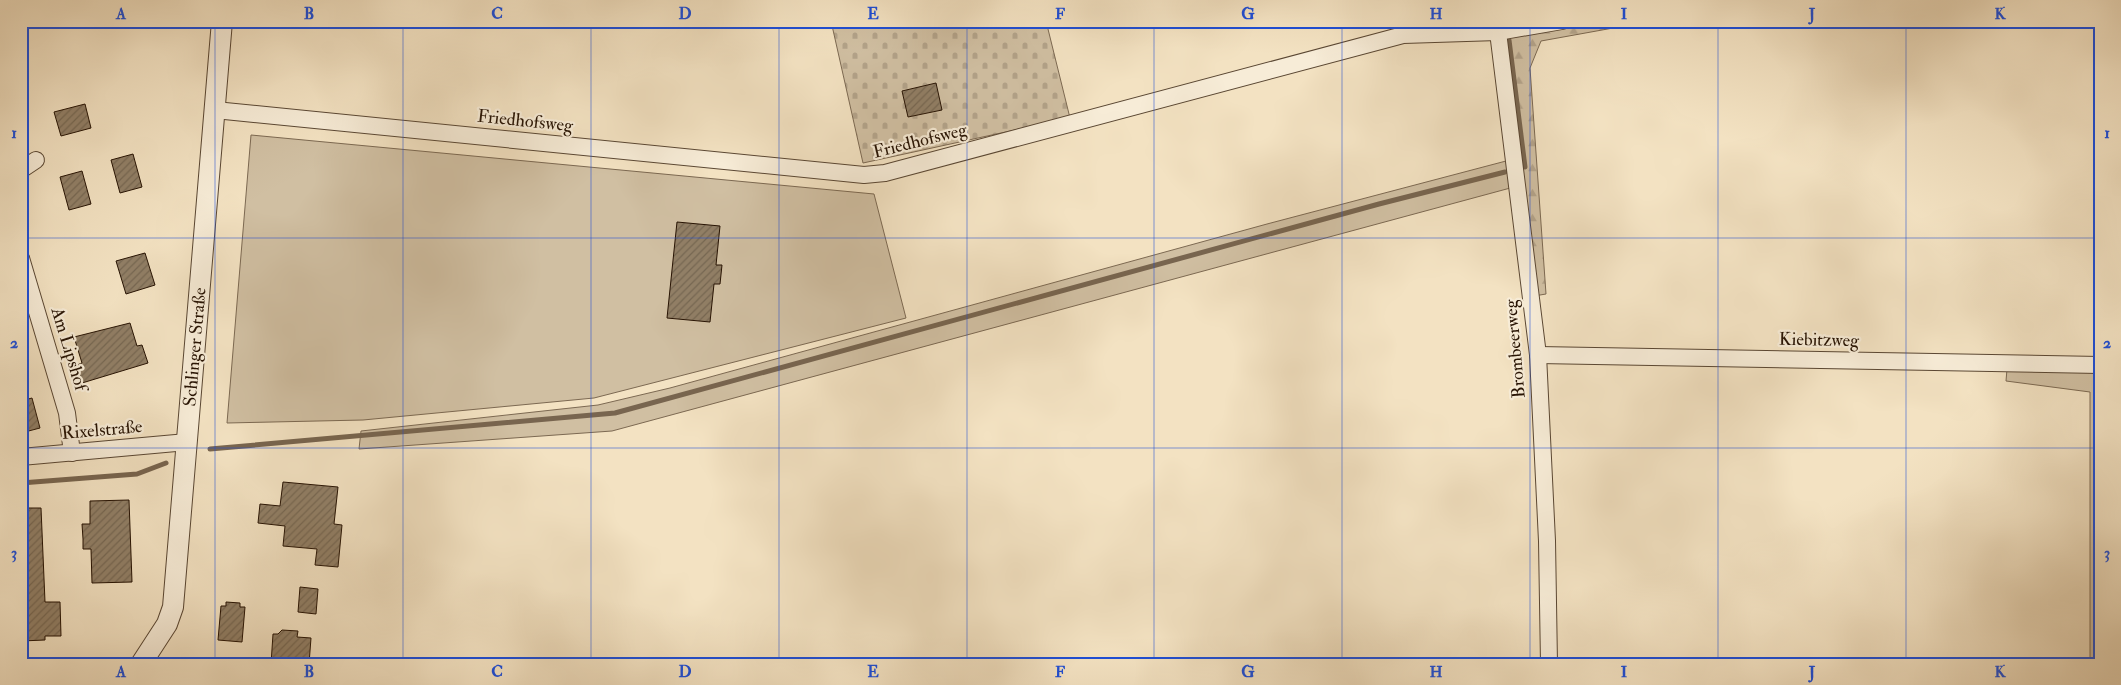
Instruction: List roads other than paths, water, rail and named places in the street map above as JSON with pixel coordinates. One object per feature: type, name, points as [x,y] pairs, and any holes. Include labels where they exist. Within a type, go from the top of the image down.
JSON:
[{"type":"street","name":"Schlinger Straße","points":[[141,664],[167,624],[173,607],[222,21]]},
{"type":"street","name":"Friedhofsweg","points":[[215,110],[864,175],[885,173],[1400,28],[1498,32],[1562,21]]},
{"type":"street","name":"Brombeerweg","points":[[1498,32],[1538,355],[1547,541],[1549,664]]},
{"type":"street","points":[[21,170],[36,160]]},
{"type":"street","name":"Am Lipshof","points":[[21,258],[67,413],[72,453]]},
{"type":"street","name":"Kiebitzweg","points":[[1538,355],[2100,366]]},
{"type":"street","name":"Rixelstraße","points":[[21,457],[187,442]]},
{"type":"waterway","points":[[1509,40],[1525,167]]},
{"type":"waterway","points":[[210,449],[615,413],[1379,204],[1505,172]]},
{"type":"waterway","points":[[21,483],[137,474],[166,463]]}]
